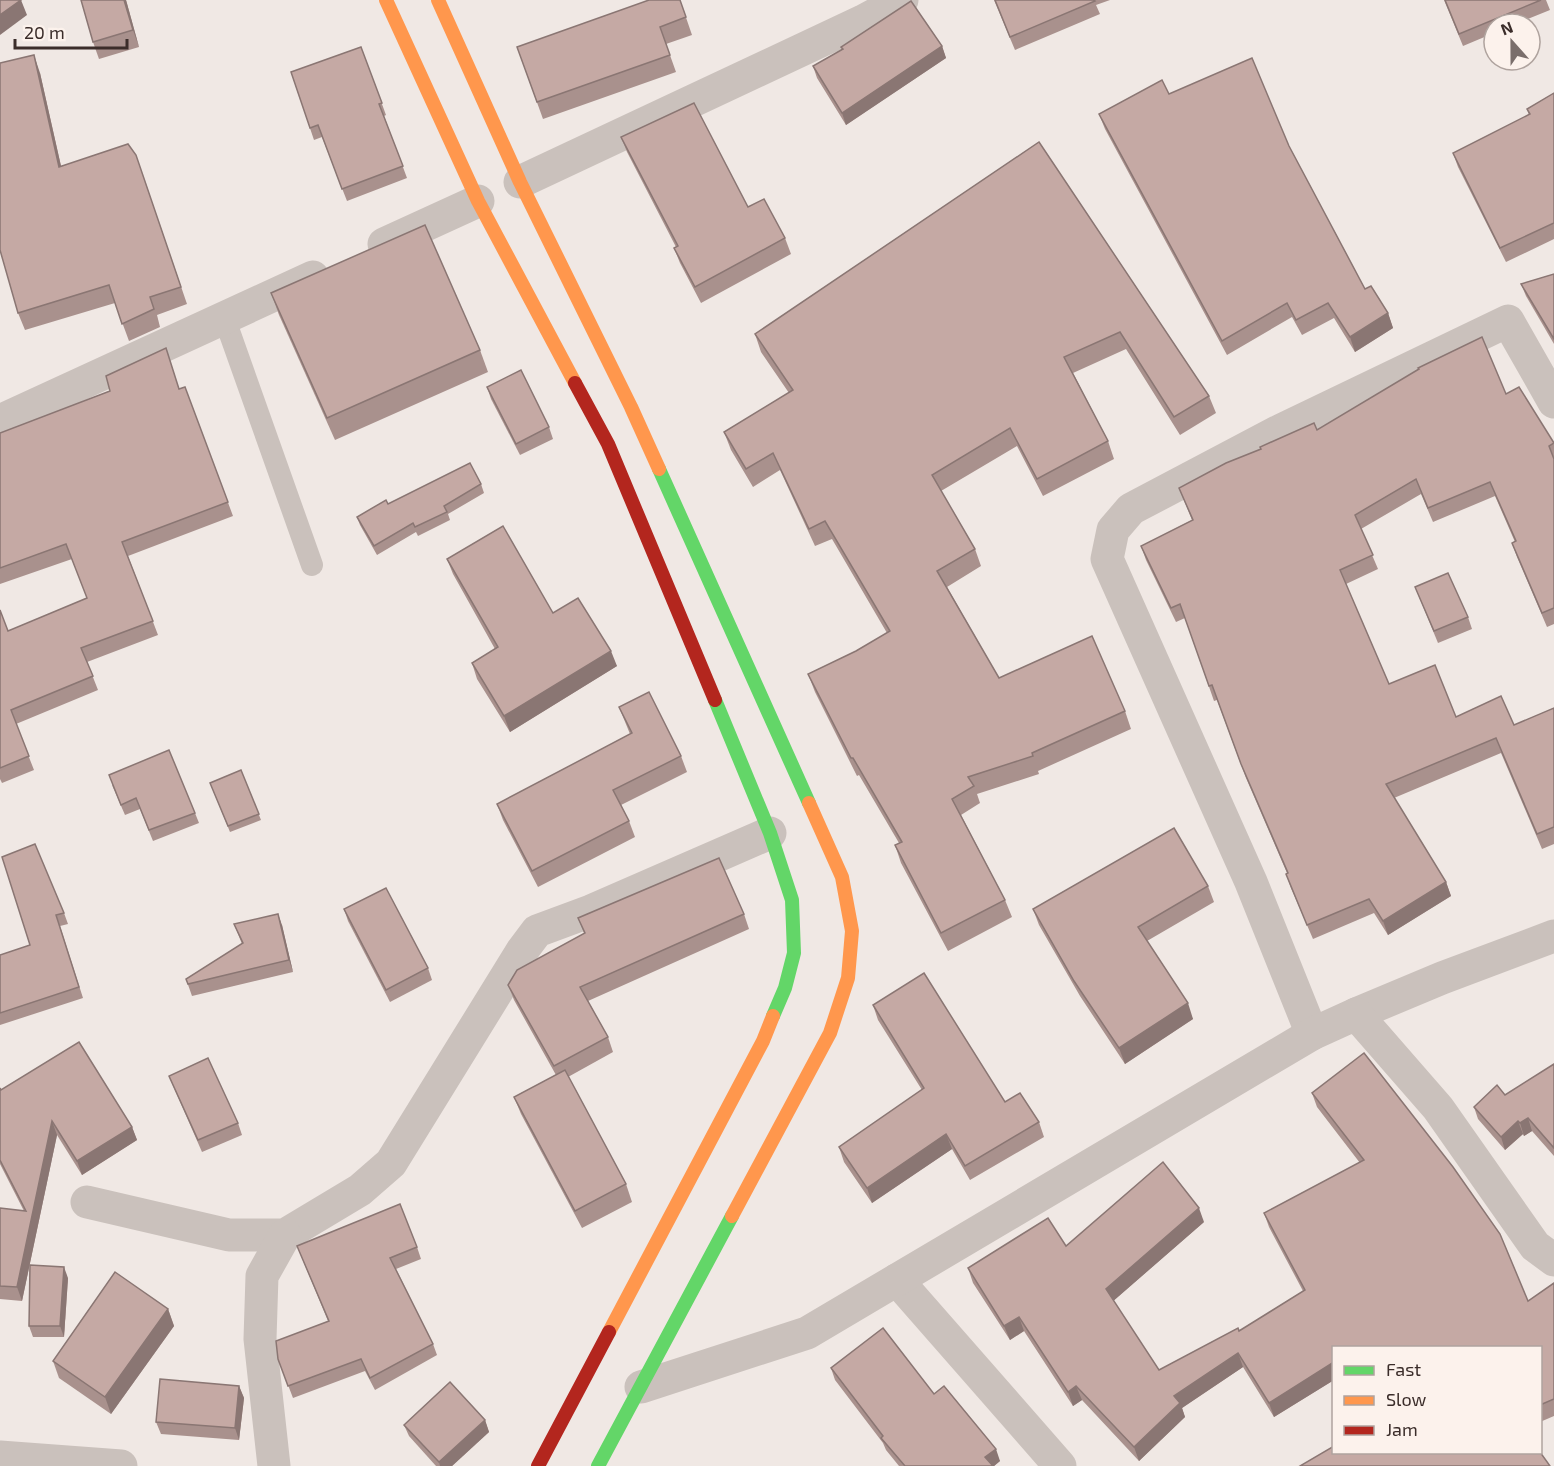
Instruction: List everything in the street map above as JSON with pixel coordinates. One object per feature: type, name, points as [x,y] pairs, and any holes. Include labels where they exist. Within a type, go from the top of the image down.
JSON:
[{"type":"street","points":[[386,0],[478,201],[608,444],[770,833],[792,900],[794,953],[785,988],[763,1041],[538,1466]]},
{"type":"street","points":[[438,0],[520,182],[631,407],[842,877],[852,931],[848,978],[830,1034],[598,1466]]},
{"type":"street","points":[[520,182],[863,21],[902,0]]},
{"type":"street","points":[[0,421],[478,201]]},
{"type":"street","points":[[1312,1034],[1251,882],[1107,559],[1113,530],[1131,509],[1151,498],[1281,430],[1508,321],[1554,402]]},
{"type":"street","points":[[274,1466],[260,1339],[262,1276],[285,1235],[360,1190],[392,1163],[522,951],[537,931],[591,911],[770,833]]},
{"type":"street","points":[[640,1387],[807,1333],[1312,1034],[1442,978],[1554,936]]},
{"type":"street","points":[[1356,1014],[1438,1108],[1535,1246],[1554,1260]]},
{"type":"street","points":[[87,1202],[229,1235],[285,1235]]},
{"type":"street","points":[[897,1280],[1060,1466]]},
{"type":"street","points":[[0,1457],[121,1466]]},
{"type":"lane","points":[[224,317],[312,565]]},
{"type":"building","points":[[0,0],[21,0],[0,15]]},
{"type":"building","points":[[81,0],[124,0],[133,30],[93,42]]},
{"type":"building","points":[[649,0],[680,0],[686,17],[660,27],[670,55],[537,102],[517,47]]},
{"type":"building","points":[[995,0],[1094,0],[1095,1],[1010,37]]},
{"type":"building","points":[[1445,0],[1541,0],[1512,12],[1482,12],[1482,24],[1459,34]]},
{"type":"building","points":[[911,1],[942,46],[842,113],[813,66],[843,49],[841,47]]},
{"type":"building","points":[[361,47],[382,103],[379,104],[403,166],[342,189],[318,125],[310,128],[291,72]]},
{"type":"building","points":[[34,55],[59,167],[128,144],[136,155],[181,287],[150,297],[154,309],[122,324],[109,285],[18,313],[0,250],[0,63]]},
{"type":"building","points":[[1252,58],[1289,146],[1365,289],[1371,286],[1388,313],[1350,337],[1328,303],[1296,320],[1287,303],[1222,341],[1099,114],[1162,80],[1169,94]]},
{"type":"building","points":[[1554,93],[1554,223],[1500,248],[1453,153],[1530,114],[1527,109]]},
{"type":"building","points":[[694,103],[748,207],[764,199],[785,238],[695,287],[674,248],[678,246],[621,137]]},
{"type":"building","points":[[1039,142],[1209,396],[1174,417],[1120,332],[1064,357],[1108,441],[1037,479],[1010,428],[932,475],[975,549],[937,571],[999,678],[1092,636],[1125,711],[1032,753],[1033,756],[968,777],[974,786],[952,799],[1005,900],[941,933],[895,845],[902,842],[851,758],[808,674],[856,651],[890,631],[825,521],[809,529],[773,453],[746,469],[724,432],[793,390],[755,334]]},
{"type":"building","points":[[425,225],[480,350],[327,418],[271,293]]},
{"type":"building","points":[[1554,274],[1554,339],[1521,284]]},
{"type":"building","points":[[1482,337],[1506,394],[1519,387],[1554,443],[1549,446],[1554,459],[1554,608],[1542,613],[1512,543],[1516,541],[1490,482],[1428,508],[1416,479],[1355,515],[1373,555],[1340,570],[1389,684],[1435,665],[1456,717],[1501,696],[1514,725],[1554,708],[1554,827],[1537,834],[1496,738],[1386,784],[1446,882],[1383,921],[1369,899],[1307,925],[1286,874],[1288,873],[1241,764],[1212,685],[1209,686],[1180,604],[1171,608],[1141,546],[1193,520],[1179,488],[1226,463],[1314,423],[1317,430],[1418,368]]},
{"type":"building","points":[[166,348],[179,389],[185,387],[228,502],[122,542],[153,621],[81,648],[93,676],[11,710],[29,756],[0,768],[0,610],[8,631],[87,598],[66,544],[0,568],[0,433],[110,391],[106,376]]},
{"type":"building","points":[[521,370],[549,427],[516,444],[487,387]]},
{"type":"building","points":[[470,463],[481,484],[444,506],[447,512],[415,527],[413,523],[374,546],[357,517],[386,500],[388,504]]},
{"type":"building","points":[[503,526],[553,613],[578,598],[611,651],[504,716],[472,663],[498,647],[447,559]]},
{"type":"building","points":[[1448,573],[1468,617],[1434,631],[1415,587]]},
{"type":"building","points":[[649,692],[681,756],[613,790],[629,821],[532,871],[497,804],[632,733],[619,707]]},
{"type":"building","points":[[169,750],[195,813],[149,830],[136,798],[121,805],[109,775]]},
{"type":"building","points":[[241,770],[259,814],[228,826],[210,783]]},
{"type":"building","points":[[1174,828],[1208,886],[1138,927],[1188,1003],[1119,1048],[1074,981],[1033,909]]},
{"type":"building","points":[[35,844],[64,913],[56,915],[79,987],[0,1013],[0,955],[30,945],[2,857]]},
{"type":"building","points":[[719,858],[744,914],[580,987],[608,1037],[554,1066],[508,985],[517,970],[585,933],[578,918]]},
{"type":"building","points":[[386,888],[428,968],[386,990],[344,909]]},
{"type":"building","points":[[278,914],[289,960],[188,984],[186,979],[243,943],[234,924]]},
{"type":"building","points":[[924,973],[1005,1102],[1020,1093],[1039,1122],[965,1166],[946,1134],[867,1188],[839,1147],[924,1088],[873,1005]]},
{"type":"building","points":[[79,1042],[132,1127],[77,1161],[52,1121],[17,1287],[0,1286],[0,1208],[26,1211],[0,1160],[0,1088],[1,1090]]},
{"type":"building","points":[[1364,1053],[1453,1167],[1500,1234],[1528,1301],[1554,1283],[1554,1399],[1542,1404],[1542,1346],[1332,1346],[1332,1363],[1269,1403],[1238,1353],[1174,1396],[1180,1403],[1134,1447],[1076,1386],[1068,1392],[1019,1317],[1004,1326],[968,1268],[1048,1218],[1066,1246],[1163,1162],[1199,1208],[1106,1289],[1159,1370],[1238,1328],[1239,1331],[1305,1290],[1264,1213],[1364,1160],[1312,1093]]},
{"type":"building","points":[[208,1058],[238,1123],[198,1140],[169,1076]]},
{"type":"building","points":[[1554,1064],[1554,1148],[1528,1118],[1520,1123],[1518,1121],[1501,1137],[1474,1107],[1497,1085],[1505,1095]]},
{"type":"building","points":[[565,1070],[626,1184],[575,1211],[514,1097]]},
{"type":"building","points":[[400,1204],[417,1247],[390,1258],[433,1344],[370,1378],[361,1359],[288,1386],[278,1359],[276,1341],[329,1321],[297,1246]]},
{"type":"building","points":[[30,1265],[64,1267],[60,1326],[29,1326]]},
{"type":"building","points":[[115,1272],[168,1309],[105,1397],[53,1361]]},
{"type":"building","points":[[883,1328],[934,1394],[944,1386],[996,1449],[985,1457],[993,1466],[905,1466],[881,1438],[883,1436],[831,1368]]},
{"type":"building","points":[[160,1379],[239,1386],[235,1428],[156,1422]]},
{"type":"building","points":[[450,1382],[485,1420],[439,1462],[404,1425]]},
{"type":"building","points":[[1332,1447],[1332,1454],[1541,1454],[1550,1466],[1300,1466]]},
{"type":"traffic: fast","points":[[659,469],[809,803]]},
{"type":"traffic: fast","points":[[715,700],[770,833],[792,900],[794,953],[785,988],[773,1016]]},
{"type":"traffic: fast","points":[[598,1466],[732,1216]]},
{"type":"traffic: slow","points":[[386,0],[478,201],[575,383]]},
{"type":"traffic: slow","points":[[438,0],[520,182],[631,407],[659,469]]},
{"type":"traffic: slow","points":[[732,1216],[830,1033],[848,978],[852,931],[842,877],[809,803]]},
{"type":"traffic: slow","points":[[609,1332],[763,1041],[773,1016]]},
{"type":"traffic: jam","points":[[575,383],[608,444],[715,700]]},
{"type":"traffic: jam","points":[[538,1466],[609,1332]]}]
